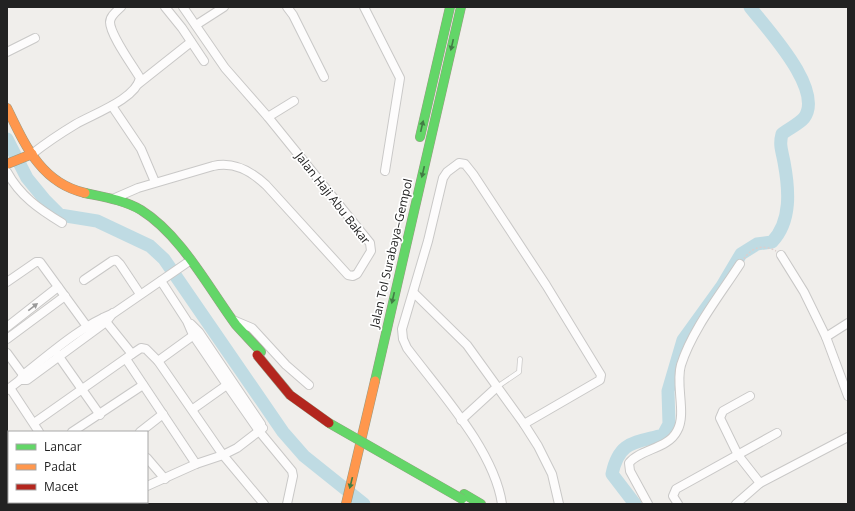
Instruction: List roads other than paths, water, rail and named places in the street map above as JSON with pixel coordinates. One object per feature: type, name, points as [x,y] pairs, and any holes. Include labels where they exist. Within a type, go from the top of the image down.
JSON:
[{"type":"main road","points":[[418,146],[450,7]]},
{"type":"main road","name":"Jalan Tol Surabaya–Gempol","points":[[347,500],[461,7]]},
{"type":"main road","points":[[7,108],[29,156],[63,186],[70,189],[115,198],[129,203],[149,216],[164,230],[259,354],[290,387],[312,406],[465,499],[481,504]]},
{"type":"main road","points":[[9,164],[29,156]]},
{"type":"main road","points":[[348,448],[354,425]]},
{"type":"street","points":[[121,7],[113,16],[111,24],[122,50],[140,78],[138,84]]},
{"type":"street","points":[[165,7],[192,42],[204,61]]},
{"type":"street","name":"Jalan Haji Abu Bakar","points":[[115,198],[155,182],[222,164],[244,169],[266,185],[350,276],[355,276],[370,254],[372,248],[370,242],[268,117],[224,68],[183,7]]},
{"type":"street","points":[[196,25],[224,7]]},
{"type":"street","points":[[287,7],[293,15],[324,77]]},
{"type":"street","points":[[364,7],[400,78],[385,171]]},
{"type":"street","points":[[7,52],[35,38]]},
{"type":"street","points":[[29,156],[77,124],[112,106],[192,42]]},
{"type":"street","points":[[268,117],[294,101]]},
{"type":"street","points":[[112,106],[141,149],[155,182]]},
{"type":"street","points":[[502,504],[499,488],[492,470],[461,420],[403,342],[402,329],[414,293],[443,178],[448,171],[459,163],[463,163],[473,174],[602,375],[600,380],[524,424]]},
{"type":"street","points":[[9,164],[15,186],[32,203],[62,223]]},
{"type":"street","points":[[781,254],[804,292],[826,337],[848,396]]},
{"type":"street","points":[[84,280],[115,260],[120,264],[140,294]]},
{"type":"street","points":[[7,282],[38,262],[89,330]]},
{"type":"street","points":[[39,431],[8,389],[114,312],[171,275],[188,262]]},
{"type":"street","points":[[648,504],[630,471],[629,463],[634,458],[651,451],[676,433],[679,426],[679,382],[681,365],[694,336],[740,264]]},
{"type":"street","points":[[161,281],[267,439],[292,472],[287,504]]},
{"type":"street","points":[[7,328],[58,287]]},
{"type":"street","points":[[414,293],[468,346],[495,389],[524,424],[538,446],[552,474],[559,504]]},
{"type":"street","points":[[7,339],[65,296]]},
{"type":"street","points":[[19,318],[24,326]]},
{"type":"street","points":[[104,320],[129,356],[143,385],[196,464]]},
{"type":"street","points":[[826,337],[848,323]]},
{"type":"street","points":[[236,324],[252,328],[286,365],[309,385]]},
{"type":"street","points":[[158,361],[196,334]]},
{"type":"street","points":[[34,423],[141,348],[146,349],[158,361],[223,455],[264,504]]},
{"type":"street","points":[[7,353],[23,378]]},
{"type":"street","points":[[56,353],[100,415]]},
{"type":"street","points":[[193,410],[229,383]]},
{"type":"street","points":[[82,429],[143,385]]},
{"type":"street","points":[[461,420],[495,389]]},
{"type":"street","points":[[750,396],[723,411],[720,416],[738,455],[760,483]]},
{"type":"street","points":[[141,431],[163,414]]},
{"type":"street","points":[[148,486],[196,464],[223,455],[237,448],[261,430]]},
{"type":"street","points":[[678,504],[673,496],[676,489],[777,433]]},
{"type":"street","points":[[736,504],[760,483],[848,438]]},
{"type":"street","points":[[148,459],[165,479]]},
{"type":"lane","points":[[495,389],[519,372],[520,359]]},
{"type":"waterway","points":[[635,504],[612,474],[619,455],[629,445],[663,435],[669,424],[668,391],[683,340],[722,286],[741,254],[757,244],[772,242],[778,234],[786,215],[788,194],[781,148],[781,138],[782,134],[804,118],[808,106],[807,92],[791,60],[750,7]]},
{"type":"waterway","points":[[7,139],[27,178],[45,200],[60,215],[97,221],[150,246],[164,259],[283,432],[304,456],[364,504]]}]
